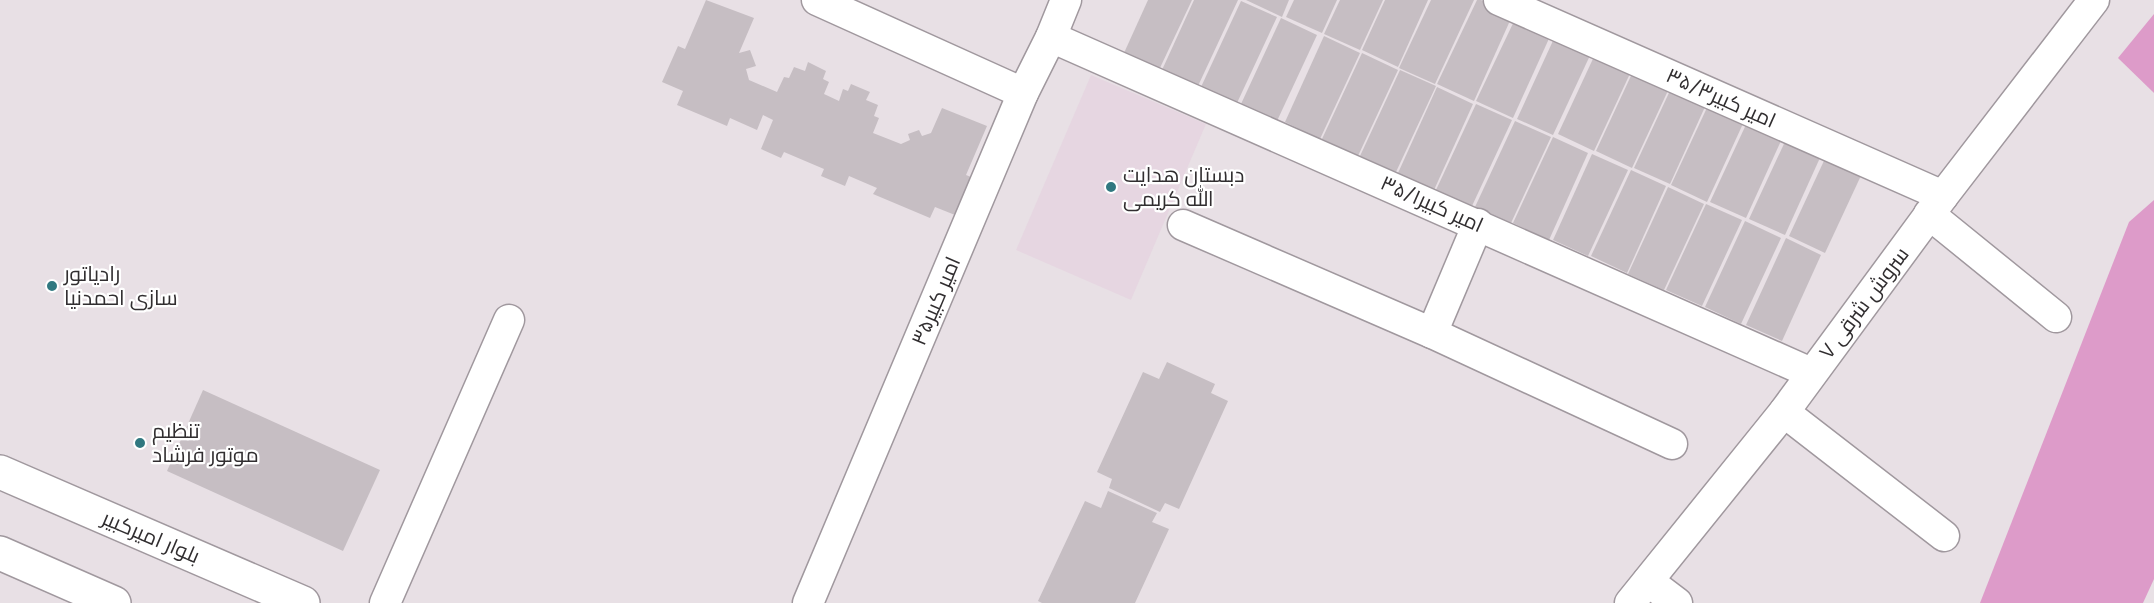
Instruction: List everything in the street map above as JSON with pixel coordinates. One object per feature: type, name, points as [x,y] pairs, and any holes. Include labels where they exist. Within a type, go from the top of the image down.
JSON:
[{"type":"main road","name":"بلوار امیرکبیر","points":[[0,472],[303,603]]},
{"type":"main road","points":[[0,553],[114,603]]},
{"type":"street","points":[[817,0],[849,6],[1023,93]]},
{"type":"street","name":"امیر کبیر۳۵","points":[[808,603],[1023,93],[1051,37],[1066,0]]},
{"type":"street","name":"امیر کبیر۳۵/۳","points":[[1499,0],[1936,205],[2056,316]]},
{"type":"street","name":"سروش شرقی ۷","points":[[1639,592],[1784,412],[1936,205],[2094,0]]},
{"type":"street","name":"امیر کبیر۳۵/۱","points":[[1051,37],[1812,373]]},
{"type":"street","points":[[1432,333],[1478,224]]},
{"type":"street","points":[[1183,225],[1432,333],[1672,444]]},
{"type":"street","points":[[386,603],[509,320]]},
{"type":"street","points":[[1784,412],[1944,536]]},
{"type":"street","points":[[1639,592],[1677,603]]},
{"type":"shaded area","points":[[2154,14],[2154,93],[2118,58]]},
{"type":"shaded area","name":"دبستان هدایت الله کریمی","points":[[1091,75],[1206,124],[1131,300],[1016,250]]},
{"type":"shaded area","points":[[2154,200],[2154,579],[2143,603],[1980,603],[2129,222]]},
{"type":"building","points":[[706,0],[754,18],[739,53],[750,50],[756,66],[746,69],[749,80],[777,92],[784,77],[789,78],[794,67],[805,71],[808,62],[826,71],[823,79],[829,82],[824,94],[839,101],[843,89],[848,91],[851,84],[870,92],[866,100],[878,105],[874,116],[879,118],[873,133],[901,144],[910,140],[908,134],[919,130],[922,136],[931,133],[942,108],[987,126],[966,175],[971,177],[955,215],[935,207],[930,218],[873,194],[877,188],[849,176],[845,186],[821,176],[824,169],[784,152],[781,158],[761,149],[773,120],[763,115],[757,130],[730,118],[727,126],[677,105],[683,91],[662,82],[678,46],[685,49]]},
{"type":"building","points":[[1148,0],[1192,0],[1159,70],[1124,53]]},
{"type":"building","points":[[1194,0],[1238,0],[1198,86],[1162,70]]},
{"type":"building","points":[[1246,0],[1289,0],[1282,17]]},
{"type":"building","points":[[1294,0],[1337,0],[1322,33],[1286,17]]},
{"type":"building","points":[[1340,0],[1383,0],[1360,50],[1324,34]]},
{"type":"building","points":[[1385,0],[1428,0],[1398,67],[1362,50]]},
{"type":"building","points":[[1431,0],[1474,0],[1435,84],[1399,68]]},
{"type":"building","points":[[1477,0],[1513,14],[1474,101],[1437,84]]},
{"type":"building","points":[[1241,1],[1277,17],[1237,103],[1201,87]]},
{"type":"building","points":[[1517,15],[1552,32],[1513,118],[1476,101]]},
{"type":"building","points":[[1281,18],[1317,35],[1277,121],[1241,104]]},
{"type":"building","points":[[1557,32],[1593,49],[1553,135],[1517,119]]},
{"type":"building","points":[[1324,36],[1360,53],[1320,139],[1285,122]]},
{"type":"building","points":[[1598,48],[1634,65],[1594,151],[1558,134]]},
{"type":"building","points":[[1362,53],[1398,70],[1358,156],[1322,139]]},
{"type":"building","points":[[1636,65],[1672,82],[1632,168],[1596,151]]},
{"type":"building","points":[[1400,70],[1436,86],[1396,172],[1360,156]]},
{"type":"building","points":[[1674,82],[1709,98],[1670,184],[1634,168]]},
{"type":"building","points":[[1437,87],[1473,104],[1434,190],[1398,173]]},
{"type":"building","points":[[1711,99],[1747,115],[1707,202],[1671,185]]},
{"type":"building","points":[[1476,104],[1512,120],[1472,206],[1436,190]]},
{"type":"building","points":[[1750,116],[1785,132],[1746,218],[1710,202]]},
{"type":"building","points":[[1515,121],[1551,137],[1511,223],[1475,207]]},
{"type":"building","points":[[1789,133],[1824,149],[1785,235],[1749,219]]},
{"type":"building","points":[[1553,137],[1588,153],[1549,240],[1513,223]]},
{"type":"building","points":[[1829,150],[1865,167],[1825,253],[1789,236]]},
{"type":"building","points":[[1592,154],[1628,170],[1588,256],[1553,240]]},
{"type":"building","points":[[1631,170],[1666,186],[1627,273],[1591,256]]},
{"type":"building","points":[[1668,187],[1704,204],[1664,290],[1628,274]]},
{"type":"building","points":[[1706,204],[1742,220],[1702,306],[1666,290]]},
{"type":"building","points":[[1745,221],[1781,238],[1741,324],[1705,307]]},
{"type":"building","points":[[1786,238],[1821,255],[1782,341],[1746,325]]},
{"type":"building","points":[[1167,362],[1215,384],[1211,393],[1228,401],[1179,509],[1165,503],[1160,512],[1109,488],[1112,479],[1097,472],[1143,372],[1159,379]]},
{"type":"building","points":[[203,390],[380,470],[343,551],[167,471]]},
{"type":"building","points":[[1108,491],[1157,513],[1152,522],[1169,529],[1135,603],[1042,603],[1038,601],[1085,501],[1101,508]]},
{"type":"place","name":"دبستان هدایت الله کریمی","points":[[1111,187]]},
{"type":"place","name":"رادیاتور سازی احمدنیا","points":[[52,286]]},
{"type":"place","name":"تنظیم موتور فرشاد","points":[[140,443]]}]
